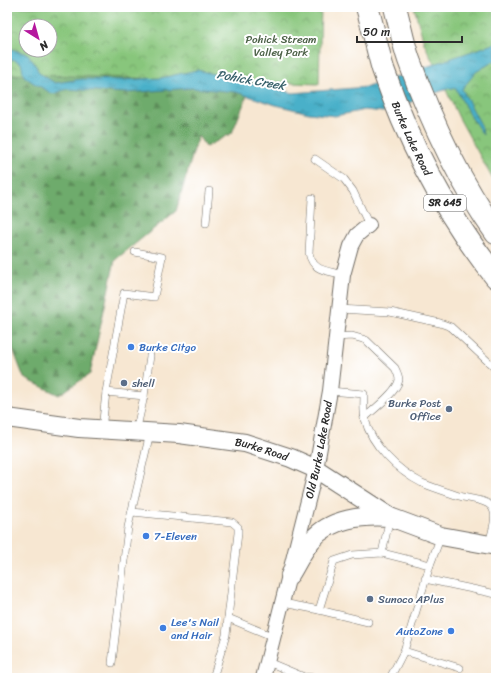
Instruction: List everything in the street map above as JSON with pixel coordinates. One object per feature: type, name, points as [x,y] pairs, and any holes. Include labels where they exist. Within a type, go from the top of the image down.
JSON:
[{"type":"main road","name":"Burke Lake Road","points":[[367,7],[383,68],[404,123],[424,166],[443,201],[496,276]]},
{"type":"main road","name":"SR 645","points":[[395,7],[409,59],[430,114],[454,164],[473,198],[496,233]]},
{"type":"street","name":"Old Burke Lake Road","points":[[264,678],[316,469],[330,391],[343,275],[350,246],[357,235],[369,225]]},
{"type":"street","name":"Burke Road","points":[[7,418],[102,430],[179,434],[245,443],[291,458],[316,469],[390,517],[441,536],[492,545]]},
{"type":"street","points":[[290,575],[312,540],[335,524],[353,519],[374,516],[390,517]]},
{"type":"lane","points":[[315,159],[344,179],[352,191],[369,225]]},
{"type":"lane","points":[[206,223],[209,191]]},
{"type":"lane","points":[[312,198],[309,253],[311,261],[317,268],[343,275]]},
{"type":"lane","points":[[102,430],[106,392],[124,293],[154,297],[162,257],[135,252]]},
{"type":"lane","points":[[339,309],[390,312],[445,325],[450,327],[464,339],[496,369]]},
{"type":"lane","points":[[335,337],[352,336],[366,340],[396,368],[398,373],[399,381],[392,392],[364,418]]},
{"type":"lane","points":[[112,663],[128,528],[132,512],[143,433],[144,396],[150,356]]},
{"type":"lane","points":[[330,391],[364,394],[364,418],[369,432],[377,445],[396,466],[421,482],[455,495],[482,501],[490,506],[494,513],[492,545]]},
{"type":"lane","points":[[106,392],[144,396]]},
{"type":"lane","points":[[132,512],[232,522],[238,527],[226,635],[213,678]]},
{"type":"lane","points":[[382,553],[390,517]]},
{"type":"lane","points":[[390,678],[404,651],[430,565],[441,536]]},
{"type":"lane","points":[[319,610],[334,561],[352,554],[382,553],[430,565]]},
{"type":"lane","points":[[426,579],[496,594]]},
{"type":"lane","points":[[283,603],[368,622]]},
{"type":"lane","points":[[228,618],[274,637]]},
{"type":"lane","points":[[404,651],[460,668]]},
{"type":"lane","points":[[268,662],[304,677],[315,678]]},
{"type":"green space","points":[[7,7],[283,7],[232,133],[206,147],[198,136],[176,211],[115,260],[90,374],[59,395],[24,378],[7,334]]},
{"type":"green space","name":"Pohick Stream Valley Park","points":[[7,7],[321,7],[319,84],[7,74]]},
{"type":"green space","points":[[414,7],[496,7],[496,185],[459,118],[424,43]]},
{"type":"water","points":[[496,43],[496,60],[476,72],[462,89],[481,125],[483,135],[468,112],[456,89],[450,88],[383,112],[365,110],[335,116],[309,113],[276,105],[236,92],[192,88],[126,93],[67,89],[53,94],[24,76],[21,63],[12,59],[7,65],[7,53],[11,49],[18,51],[18,58],[31,58],[39,73],[55,83],[82,79],[120,80],[161,78],[197,70],[293,93],[367,87]]},
{"type":"place","name":"Burke Citgo","points":[[131,347]]},
{"type":"place","name":"shell","points":[[124,383]]},
{"type":"place","name":"Burke Post Office","points":[[449,409]]},
{"type":"place","name":"7-Eleven","points":[[146,536]]},
{"type":"place","name":"Sunoco APlus","points":[[370,599]]},
{"type":"place","name":"Lee's Nail and Hair","points":[[163,628]]},
{"type":"place","name":"AutoZone","points":[[451,631]]},
{"type":"water label","name":"Pohick Creek","points":[[251,80]]}]
